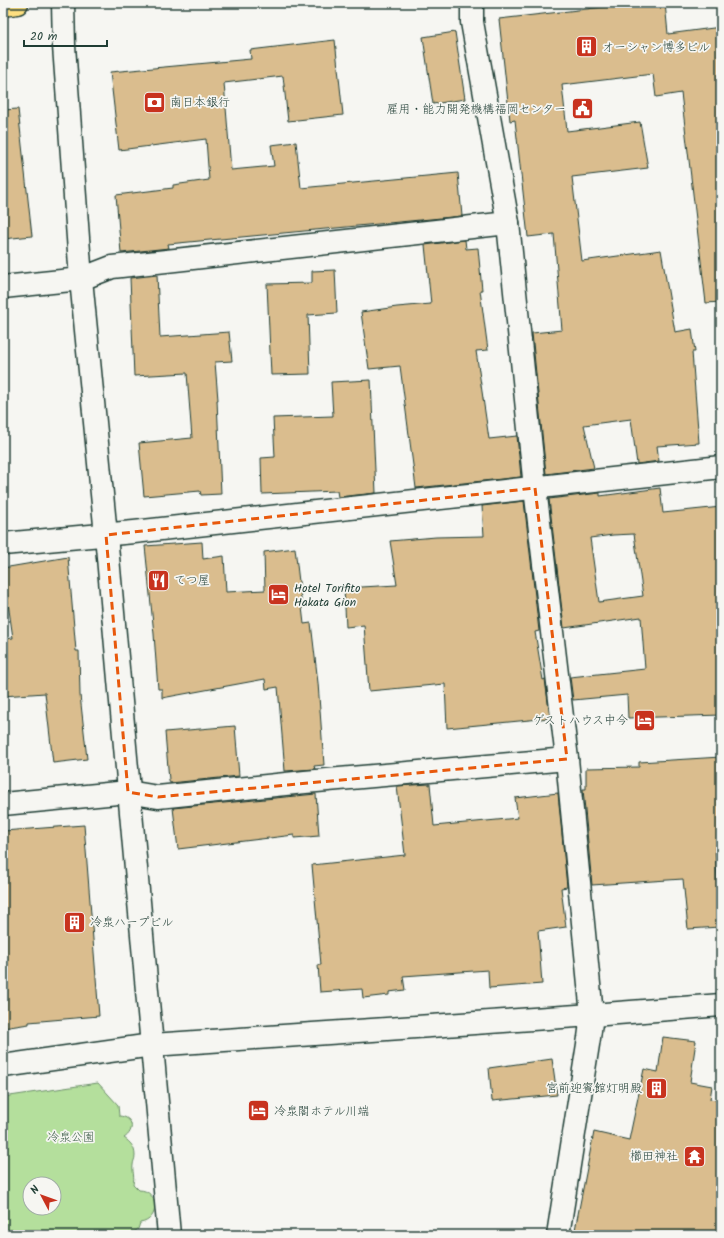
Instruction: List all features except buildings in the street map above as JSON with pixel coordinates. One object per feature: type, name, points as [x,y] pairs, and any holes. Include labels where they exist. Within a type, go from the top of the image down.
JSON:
[{"type":"main road","points":[[3,5],[17,3]]},
{"type":"street","points":[[63,3],[64,46],[81,279],[106,535],[169,1235]]},
{"type":"street","points":[[472,3],[472,22],[508,223],[535,488],[567,759],[592,1015],[590,1038],[558,1235]]},
{"type":"street","points":[[3,287],[81,279],[112,267],[508,223]]},
{"type":"street","points":[[3,544],[106,535],[721,467]]},
{"type":"street","points":[[3,804],[128,792],[158,796],[567,759]]},
{"type":"street","points":[[3,1066],[152,1045],[721,1005]]},
{"type":"highlighted area","points":[[535,488],[567,759],[158,797],[128,792],[106,535]]},
{"type":"green space","name":"冷泉公園","points":[[98,1083],[118,1105],[119,1116],[128,1119],[130,1122],[130,1132],[124,1138],[132,1145],[135,1153],[133,1163],[133,1184],[139,1190],[146,1191],[154,1200],[155,1205],[152,1217],[147,1221],[140,1223],[138,1229],[134,1232],[137,1235],[3,1235],[3,1097]]},
{"type":"place","name":"オーシャン博多ビル","points":[[586,47]]},
{"type":"place","name":"南日本銀行","points":[[154,102]]},
{"type":"place","name":"雇用・能力開発機構福岡センター","points":[[582,109]]},
{"type":"place","name":"てつ屋","points":[[158,580]]},
{"type":"place","name":"Hotel Torifito Hakata Gion","points":[[278,595]]},
{"type":"place","name":"ゲストハウス中今","points":[[644,720]]},
{"type":"place","name":"冷泉ハープビル","points":[[75,922]]},
{"type":"place","name":"宮前迎賓館灯明殿","points":[[657,1088]]},
{"type":"place","name":"冷泉閣ホテル川端","points":[[259,1111]]},
{"type":"place","name":"櫛田神社","points":[[694,1156]]}]
